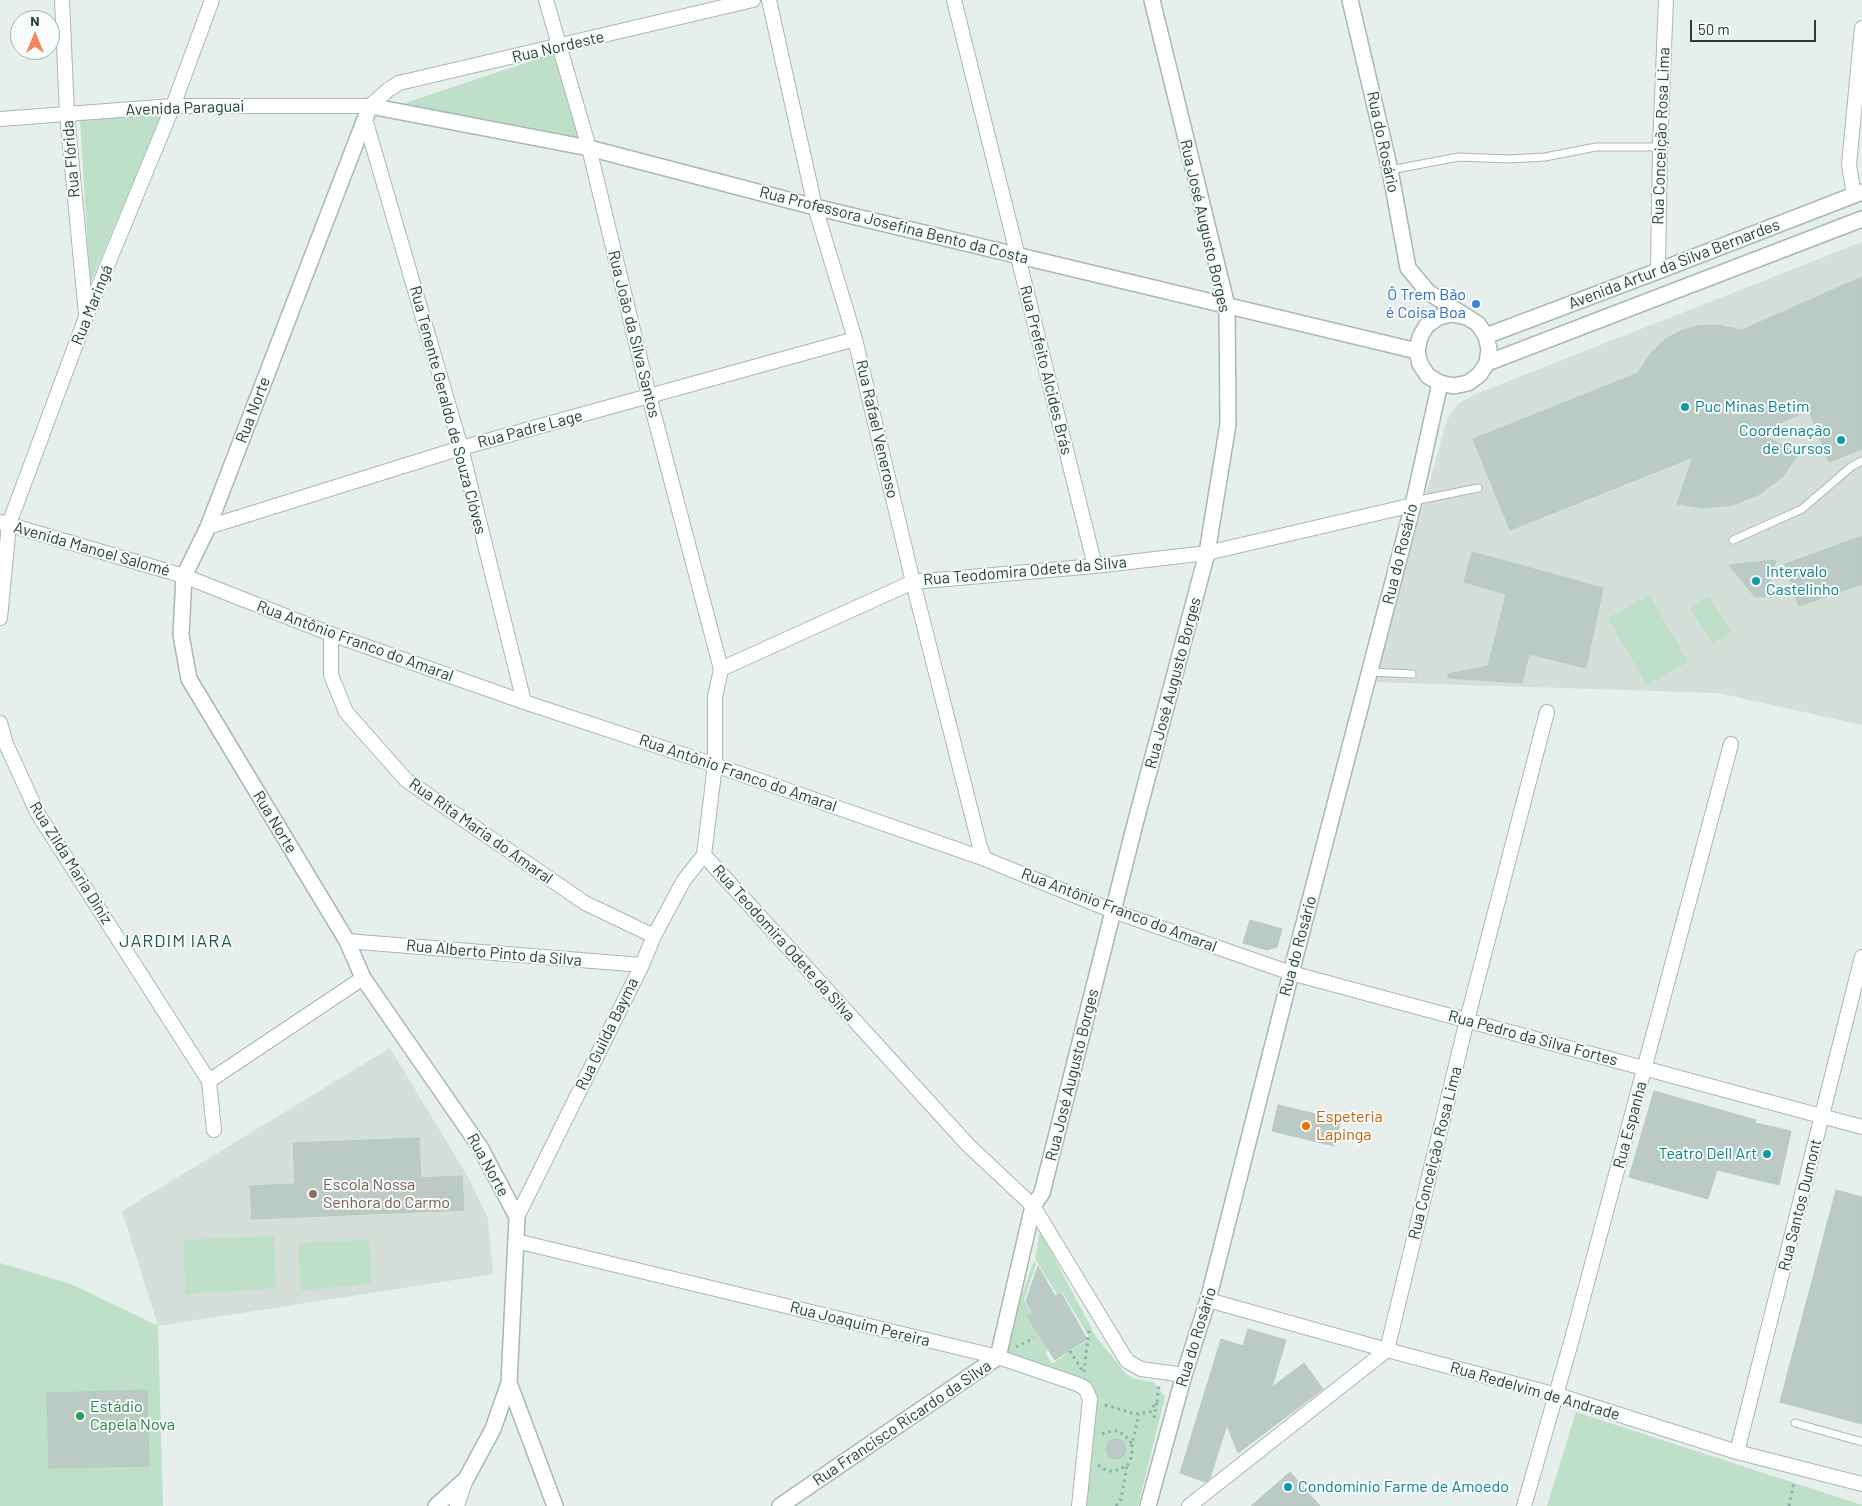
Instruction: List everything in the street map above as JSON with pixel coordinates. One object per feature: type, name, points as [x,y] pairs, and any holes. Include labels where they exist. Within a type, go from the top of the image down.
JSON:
[{"type":"street","name":"Rua Flórida","points":[[62,0],[67,114],[86,317]]},
{"type":"street","name":"Rua Maringá","points":[[0,618],[4,523],[173,106],[212,0]]},
{"type":"street","name":"Rua João da Silva Santos","points":[[546,0],[589,148],[649,396],[721,669]]},
{"type":"street","name":"Rua Nordeste","points":[[367,113],[388,90],[399,83],[753,0]]},
{"type":"street","name":"Rua Rafael Veneroso","points":[[769,0],[815,207],[855,339],[913,582],[985,859]]},
{"type":"street","name":"Rua Prefeito Alcides Brás","points":[[954,0],[1095,566]]},
{"type":"street","name":"Rua José Augusto Borges","points":[[998,1357],[1033,1206],[1042,1193],[1113,911],[1207,553],[1228,424],[1227,306],[1152,0]]},
{"type":"street","name":"Rua do Rosário","points":[[1350,0],[1390,170],[1408,268],[1428,292],[1466,317]]},
{"type":"street","name":"Rua Conceição Rosa Lima","points":[[1658,272],[1660,147],[1666,0]]},
{"type":"street","points":[[1858,193],[1849,165],[1862,28]]},
{"type":"street","name":"Avenida Paraguai","points":[[0,118],[173,106],[367,113]]},
{"type":"street","name":"Rua Professora Josefina Bento da Costa","points":[[367,113],[589,148],[815,207],[1417,351]]},
{"type":"street","name":"Rua Tenente Geraldo de Souza Clóves","points":[[367,113],[461,448],[524,702]]},
{"type":"street","name":"Rua Norte","points":[[367,113],[208,527],[184,576],[181,635],[189,679],[346,941],[363,978],[480,1147],[517,1217]]},
{"type":"street","name":"Avenida Artur da Silva Bernardes","points":[[1486,336],[1658,272],[1858,193]]},
{"type":"street","name":"Avenida Artur da Silva Bernardes","points":[[1487,363],[1862,219]]},
{"type":"street","points":[[1452,314],[1466,317],[1478,324],[1486,336],[1489,349],[1487,363],[1479,375],[1468,382],[1454,386],[1440,383],[1428,376],[1420,364],[1417,351],[1420,337],[1427,325],[1439,317],[1452,314]]},
{"type":"street","name":"Rua Padre Lage","points":[[208,527],[461,448],[855,339]]},
{"type":"street","name":"Rua do Rosário","points":[[1148,1506],[1184,1375],[1208,1300],[1413,503],[1440,383]]},
{"type":"street","name":"Rua Teodomira Odete da Silva","points":[[1184,1375],[1141,1369],[1127,1361],[1033,1206],[968,1145],[704,855],[716,765],[716,697],[721,669],[913,582],[1095,566],[1207,553],[1413,503]]},
{"type":"street","name":"Avenida Manoel Salomé","points":[[4,523],[184,576]]},
{"type":"street","name":"Rua Antônio Franco do Amaral","points":[[184,576],[332,634],[524,702],[716,765],[985,859],[1113,911],[1291,973]]},
{"type":"street","name":"Rua Rita Maria do Amaral","points":[[332,634],[331,675],[346,712],[406,780],[585,903],[654,936]]},
{"type":"street","name":"Rua Conceição Rosa Lima","points":[[1387,1350],[1467,1020],[1547,712]]},
{"type":"street","name":"Rua Zilda Maria Diniz","points":[[0,724],[6,744],[38,814],[209,1080],[214,1130]]},
{"type":"street","name":"Rua Espanha","points":[[1524,1506],[1557,1395],[1730,744]]},
{"type":"street","name":"Rua Guilda Bayma","points":[[517,1217],[642,965],[654,936],[684,880],[704,855]]},
{"type":"street","name":"Rua Alberto Pinto da Silva","points":[[346,941],[642,965]]},
{"type":"street","name":"Rua Santos Dumont","points":[[1738,1452],[1862,957]]},
{"type":"street","name":"Rua Pedro da Silva Fortes","points":[[1291,973],[1862,1127]]},
{"type":"street","points":[[209,1080],[363,978]]},
{"type":"street","points":[[457,1506],[466,1479],[493,1429],[509,1383],[517,1217]]},
{"type":"street","name":"Rua Joaquim Pereira","points":[[516,1241],[998,1357],[1077,1384],[1085,1388],[1090,1399]]},
{"type":"street","name":"Rua Redelvim de Andrade","points":[[1208,1300],[1557,1395],[1738,1452],[1862,1484]]},
{"type":"street","points":[[1189,1506],[1387,1350]]},
{"type":"street","name":"Rua Francisco Ricardo da Silva","points":[[780,1506],[998,1357]]},
{"type":"street","points":[[509,1383],[555,1506]]},
{"type":"street","points":[[1079,1506],[1090,1399]]},
{"type":"street","points":[[436,1506],[466,1479]]},
{"type":"lane","points":[[1390,170],[1459,157],[1508,160],[1545,157],[1596,147],[1660,147]]},
{"type":"lane","points":[[1733,540],[1802,509],[1852,466],[1862,461]]},
{"type":"lane","points":[[1413,503],[1478,488]]},
{"type":"lane","points":[[1369,672],[1412,674]]},
{"type":"lane","points":[[1795,1423],[1862,1442]]},
{"type":"path","points":[[1070,1352],[1084,1373]]},
{"type":"path","points":[[1090,1399],[1122,1411],[1139,1414],[1150,1412],[1157,1401],[1161,1373]]},
{"type":"path","points":[[1116,1506],[1121,1499],[1127,1466],[1132,1456],[1132,1445],[1139,1414]]},
{"type":"path","points":[[1100,1435],[1106,1432],[1118,1432],[1129,1439],[1132,1445]]},
{"type":"path","points":[[1096,1463],[1107,1471],[1114,1471],[1127,1466]]},
{"type":"path","points":[[1789,1506],[1798,1467]]},
{"type":"shaded area","points":[[1862,242],[1862,725],[1718,693],[1373,682],[1447,420],[1458,404],[1473,395]]},
{"type":"shaded area","name":"Escola Nossa Senhora do Carmo","points":[[390,1048],[468,1177],[488,1218],[493,1274],[158,1326],[122,1211]]},
{"type":"green space","points":[[555,53],[578,137],[402,104]]},
{"type":"green space","points":[[162,114],[90,284],[80,119]]},
{"type":"green space","points":[[1649,595],[1688,662],[1647,685],[1608,618]]},
{"type":"green space","points":[[1709,596],[1732,632],[1713,644],[1690,608]]},
{"type":"green space","points":[[1040,1231],[1095,1335],[1126,1374],[1135,1379],[1154,1382],[1165,1397],[1138,1506],[1085,1506],[1092,1393],[1081,1377],[1000,1355],[1034,1261],[1036,1264],[1024,1300],[1031,1312],[1025,1316],[1048,1350],[1045,1352],[1052,1364],[1090,1338],[1062,1292],[1057,1294],[1035,1259]]},
{"type":"green space","points":[[274,1236],[276,1288],[185,1294],[184,1240]]},
{"type":"green space","points":[[370,1240],[371,1284],[301,1290],[298,1243]]},
{"type":"green space","name":"Estádio Capela Nova","points":[[0,1263],[71,1284],[158,1326],[163,1506],[0,1506]]},
{"type":"green space","points":[[1576,1412],[1862,1505],[1862,1506],[1547,1506]]},
{"type":"building","name":"Puc Minas Betim","points":[[1862,277],[1862,449],[1829,462],[1809,410],[1759,433],[1799,454],[1782,477],[1760,494],[1733,505],[1705,508],[1677,504],[1693,457],[1510,530],[1473,439],[1638,373],[1651,353],[1664,340],[1680,331],[1698,326],[1717,325],[1742,330]]},
{"type":"building","points":[[1862,536],[1862,584],[1799,606],[1785,564]]},
{"type":"building","points":[[1472,552],[1603,588],[1586,668],[1529,654],[1522,683],[1448,678],[1448,674],[1488,666],[1506,594],[1464,582]]},
{"type":"building","name":"Intervalo Castelinho","points":[[1776,560],[1765,597],[1755,597],[1729,565]]},
{"type":"building","points":[[1250,920],[1282,929],[1277,947],[1267,950],[1243,943]]},
{"type":"building","points":[[1654,1091],[1756,1120],[1755,1123],[1791,1131],[1779,1185],[1717,1170],[1708,1199],[1629,1177]]},
{"type":"building","name":"Espeteria Lapinga","points":[[1278,1105],[1341,1120],[1334,1146],[1272,1131]]},
{"type":"building","points":[[419,1138],[421,1178],[462,1176],[464,1210],[252,1219],[250,1186],[295,1184],[293,1143]]},
{"type":"building","points":[[1836,1190],[1862,1197],[1862,1424],[1780,1402]]},
{"type":"building","points":[[1038,1266],[1055,1296],[1061,1293],[1087,1339],[1055,1360],[1026,1316],[1032,1312],[1026,1301]]},
{"type":"building","points":[[1248,1329],[1286,1340],[1272,1387],[1304,1363],[1323,1389],[1238,1453],[1227,1425],[1210,1478],[1206,1482],[1180,1473],[1221,1339],[1243,1346]]},
{"type":"building","points":[[147,1390],[149,1466],[49,1468],[47,1393]]},
{"type":"building","points":[[1112,1439],[1120,1439],[1126,1445],[1126,1453],[1120,1459],[1112,1459],[1106,1453],[1106,1445]]},
{"type":"building","name":"Condomínio Farme de Amoedo","points":[[1290,1472],[1320,1506],[1251,1506]]},
{"type":"place","name":"Ô Trem Bão é Coisa Boa","points":[[1476,304]]},
{"type":"place","name":"Puc Minas Betim","points":[[1685,407]]},
{"type":"place","name":"Coordenação de Cursos","points":[[1841,440]]},
{"type":"place","name":"Intervalo Castelinho","points":[[1756,581]]},
{"type":"place","name":"Espeteria Lapinga","points":[[1306,1126]]},
{"type":"place","name":"Teatro Dell Art","points":[[1767,1154]]},
{"type":"place","name":"Escola Nossa Senhora do Carmo","points":[[313,1194]]},
{"type":"place","name":"Estádio Capela Nova","points":[[80,1416]]},
{"type":"place","name":"Condomínio Farme de Amoedo","points":[[1288,1487]]},
{"type":"district","name":"JARDIM IARA","points":[[176,941]]}]
